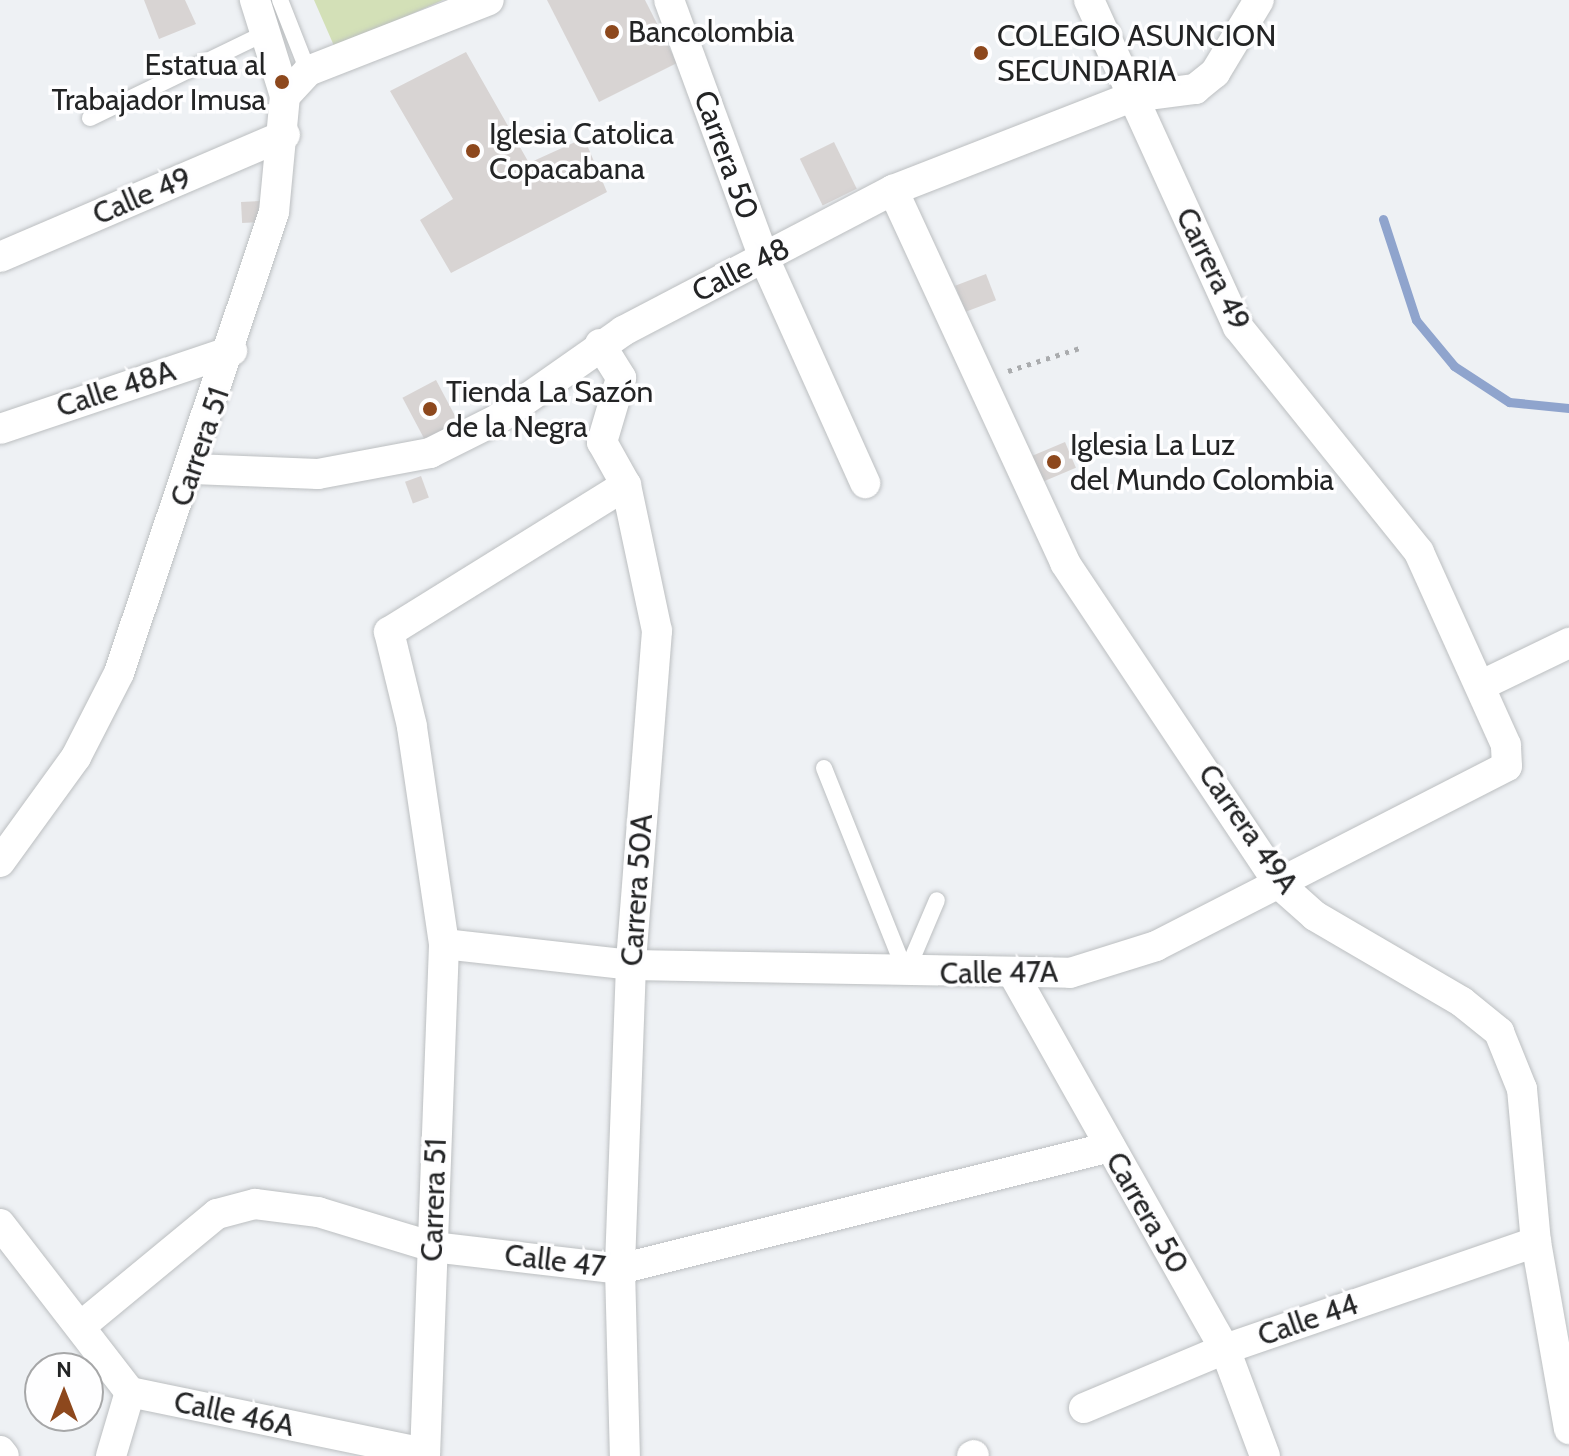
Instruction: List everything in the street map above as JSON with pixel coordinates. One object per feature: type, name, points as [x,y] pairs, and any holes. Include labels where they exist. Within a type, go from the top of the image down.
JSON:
[{"type":"street","name":"Carrera 51","points":[[0,862],[76,757],[119,673],[193,469],[274,212],[285,135],[285,96],[255,0]]},
{"type":"street","points":[[285,96],[308,71],[489,0]]},
{"type":"street","name":"Carrera 50","points":[[669,0],[764,258],[865,483]]},
{"type":"street","name":"Carrera 49","points":[[1089,0],[1238,327],[1419,552],[1482,685],[1506,745],[1507,766]]},
{"type":"street","name":"Calle 48","points":[[193,469],[318,474],[430,453],[498,419],[600,344],[893,190],[1132,97],[1195,89],[1215,73],[1259,0]]},
{"type":"street","name":"Calle 49","points":[[0,257],[285,135]]},
{"type":"street","name":"Carrera 49A","points":[[893,190],[976,381],[1065,563],[1279,884],[1315,916],[1462,1002],[1499,1032],[1522,1089],[1536,1242],[1569,1429]]},
{"type":"street","name":"Carrera 50A","points":[[600,344],[621,378],[602,442],[626,485],[657,631],[631,965],[620,1269],[625,1456]]},
{"type":"street","name":"Calle 48A","points":[[0,429],[232,351]]},
{"type":"street","name":"Carrera 51","points":[[427,1455],[444,944],[412,726],[392,669],[389,632],[626,485]]},
{"type":"street","points":[[1482,685],[1569,643]]},
{"type":"street","name":"Calle 47A","points":[[444,944],[631,965],[1015,977],[1123,959],[1279,884],[1507,766]]},
{"type":"street","name":"Carrera 50","points":[[1015,977],[1225,1349],[1265,1456]]},
{"type":"street","name":"Calle 47","points":[[81,1326],[217,1214],[255,1204],[318,1212],[433,1247],[620,1269],[1110,1147]]},
{"type":"street","points":[[0,1224],[130,1392],[111,1456]]},
{"type":"street","name":"Calle 44","points":[[1084,1408],[1225,1349],[1536,1242]]},
{"type":"street","name":"Calle 46A","points":[[130,1392],[427,1455]]},
{"type":"street","points":[[0,1451],[4,1456]]},
{"type":"lane","points":[[280,0],[308,71]]},
{"type":"lane","points":[[90,118],[265,33]]},
{"type":"lane","points":[[824,768],[906,973]]},
{"type":"lane","points":[[906,973],[937,900]]},
{"type":"path","points":[[976,381],[1083,347]]},
{"type":"green space","points":[[314,0],[443,0],[335,48]]},
{"type":"building","points":[[144,0],[185,0],[196,24],[159,39]]},
{"type":"building","name":"Bancolombia","points":[[547,0],[645,0],[677,63],[599,102]]},
{"type":"building","name":"Iglesia Catolica Copacabana","points":[[466,52],[529,163],[584,138],[607,192],[451,273],[420,220],[453,199],[390,91]]},
{"type":"building","points":[[834,142],[857,189],[823,205],[800,159]]},
{"type":"building","points":[[261,201],[262,222],[242,223],[241,202]]},
{"type":"building","points":[[986,274],[996,300],[965,312],[955,286]]},
{"type":"building","name":"Tienda La Sazón de la Negra","points":[[436,380],[458,421],[425,439],[402,398]]},
{"type":"building","name":"Iglesia La Luz del Mundo Colombia","points":[[1065,442],[1076,468],[1043,482],[1032,456]]},
{"type":"building","points":[[421,476],[429,498],[413,503],[405,482]]},
{"type":"waterway","points":[[1383,219],[1416,320],[1454,366],[1509,402],[1569,408]]},
{"type":"place","name":"Bancolombia","points":[[612,32]]},
{"type":"place","name":"COLEGIO ASUNCION SECUNDARIA","points":[[981,53]]},
{"type":"place","name":"Estatua al Trabajador Imusa","points":[[282,82]]},
{"type":"place","name":"Iglesia Catolica Copacabana","points":[[473,151]]},
{"type":"place","name":"Tienda La Sazón de la Negra","points":[[430,409]]},
{"type":"place","name":"Iglesia La Luz del Mundo Colombia","points":[[1054,462]]}]
